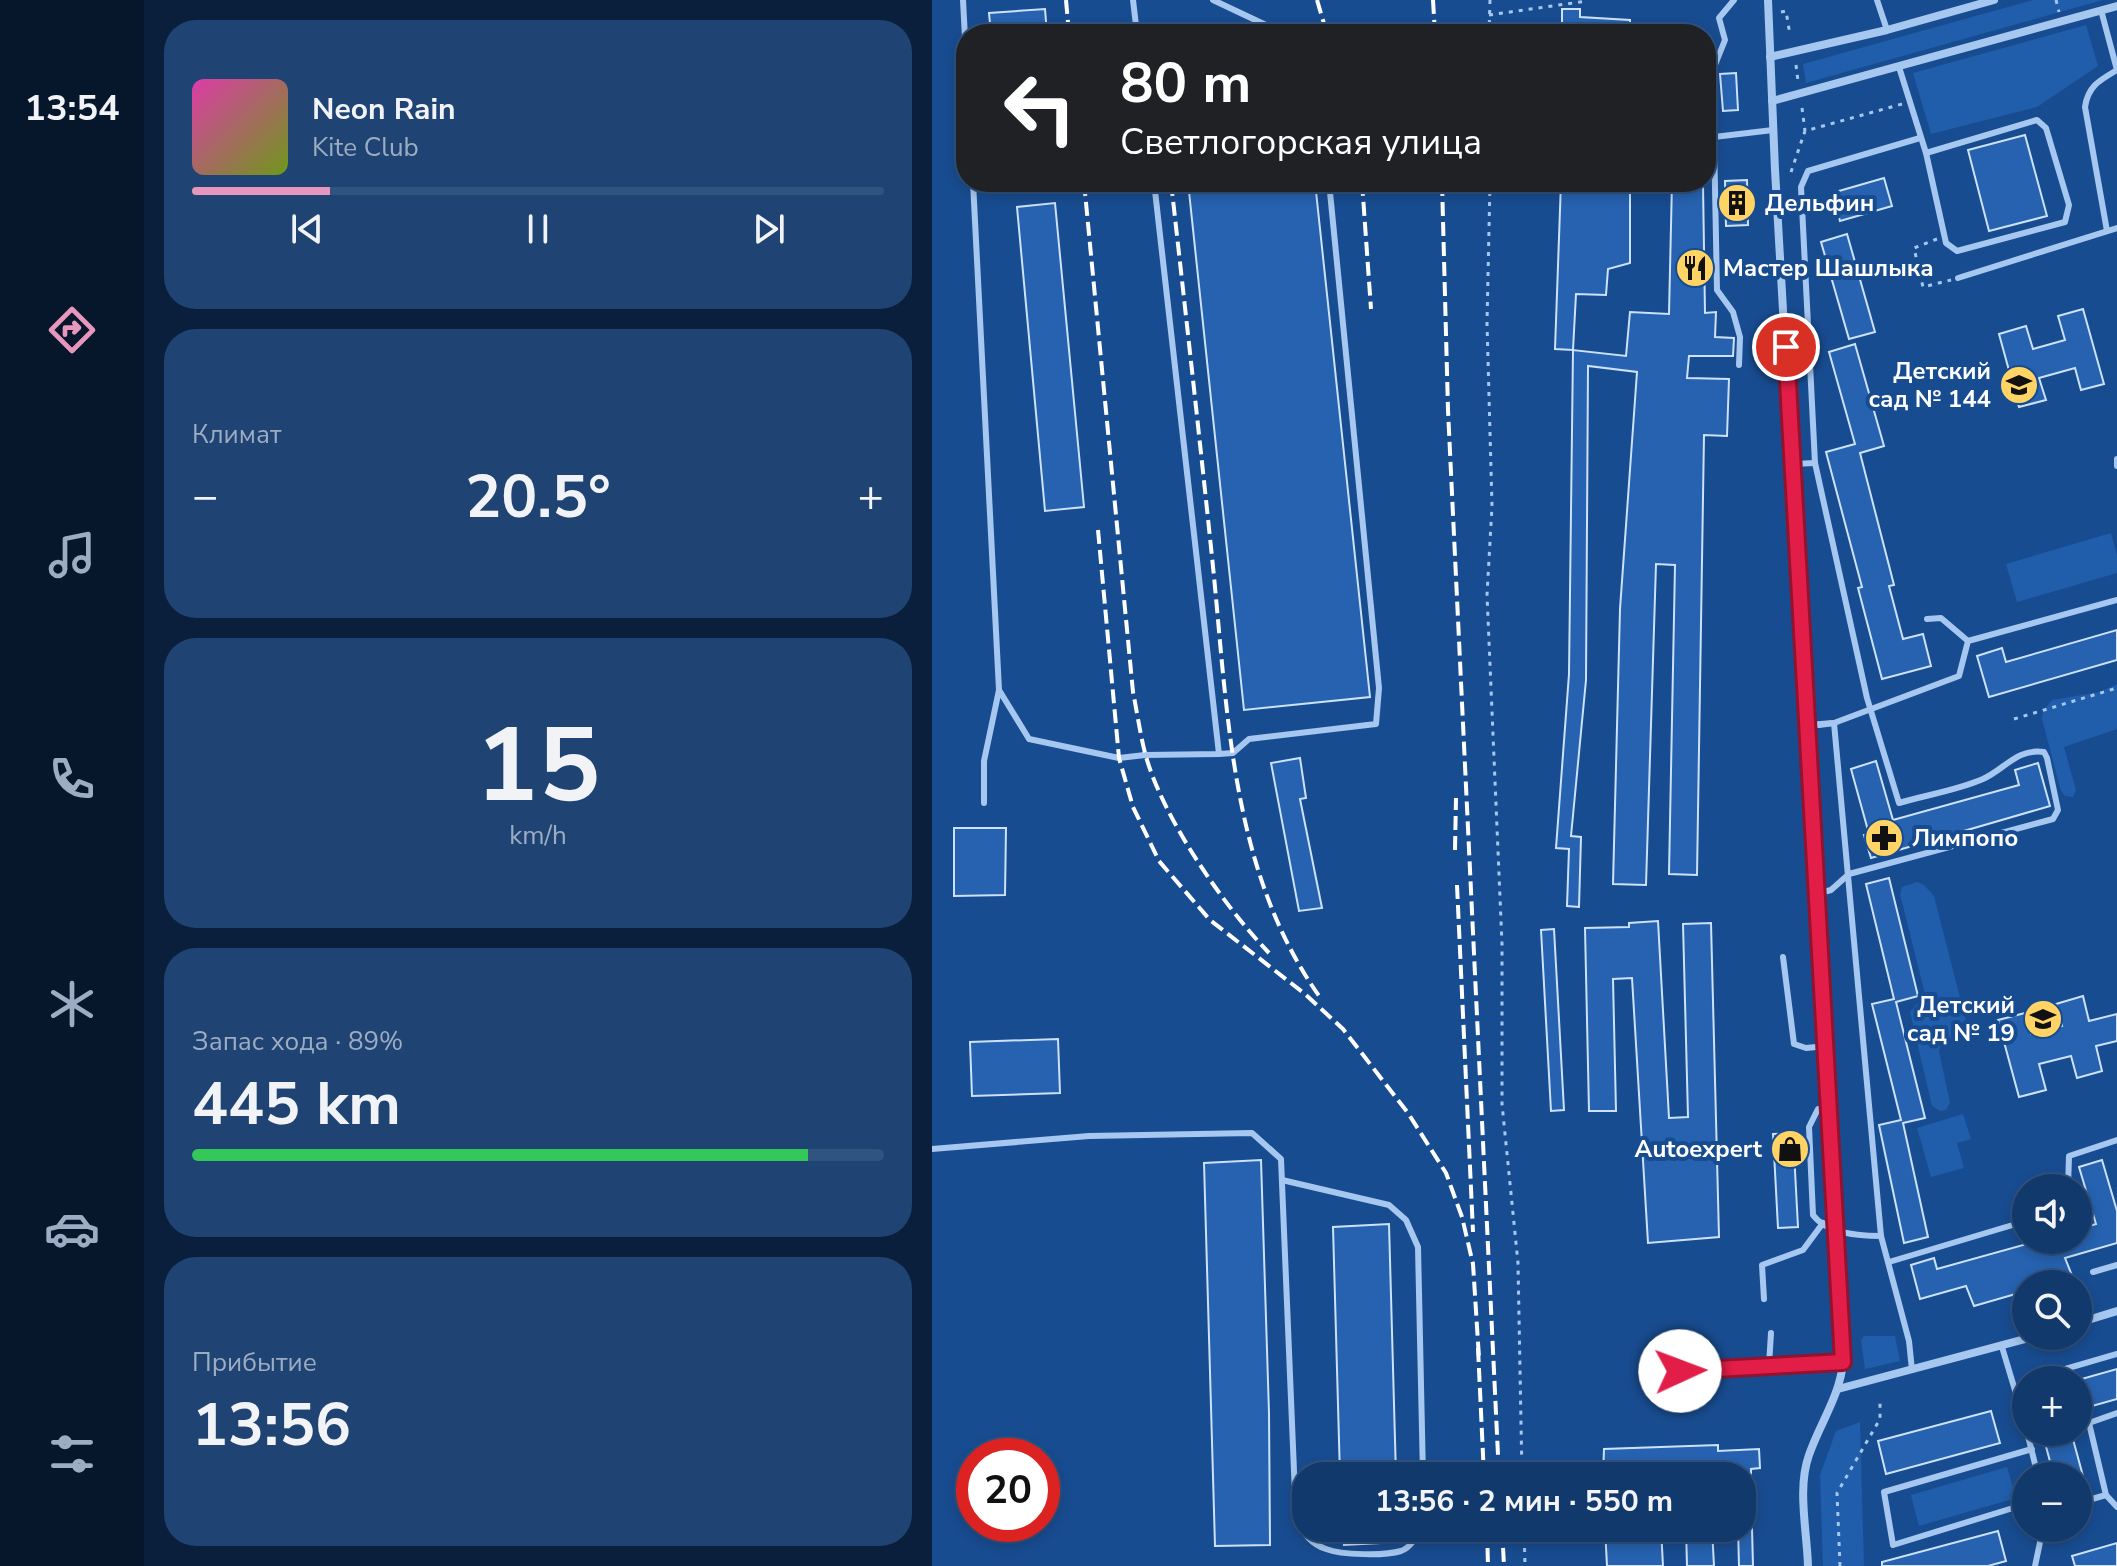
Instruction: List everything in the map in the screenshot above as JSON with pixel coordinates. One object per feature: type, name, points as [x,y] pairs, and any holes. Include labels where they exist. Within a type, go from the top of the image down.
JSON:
[{"type":"street","points":[[1768,0],[1843,1362],[1838,1389],[1808,1457],[1804,1485],[1808,1566]]},
{"type":"street","points":[[1770,57],[1887,30],[1994,0]]},
{"type":"street","points":[[1772,101],[2117,6]]},
{"type":"street","points":[[2092,1319],[2117,1311]]},
{"type":"street","points":[[1838,1389],[2012,1344]]},
{"type":"lane","points":[[963,0],[964,24]]},
{"type":"lane","points":[[1133,0],[1136,24]]},
{"type":"lane","points":[[1213,0],[1264,24]]},
{"type":"lane","points":[[1716,62],[1725,40],[1719,18],[1734,0]]},
{"type":"lane","points":[[1877,0],[1887,30]]},
{"type":"lane","points":[[2101,10],[2117,70],[2089,90],[2085,107],[2107,231]]},
{"type":"lane","points":[[1899,67],[1926,153],[1946,243],[1957,251],[2065,222],[2069,205],[2046,128],[2037,120],[1926,153]]},
{"type":"lane","points":[[1716,137],[1773,130]]},
{"type":"lane","points":[[1816,894],[1831,890],[1849,874],[2053,819],[2058,810],[2047,758],[2044,752],[2037,751],[2016,756],[1985,779],[1899,803],[1870,710],[1815,463],[1801,187],[1808,171],[1920,138]]},
{"type":"lane","points":[[974,192],[999,690],[984,761],[984,803]]},
{"type":"lane","points":[[1155,192],[1219,754]]},
{"type":"lane","points":[[999,690],[1029,739],[1119,758],[1233,753],[1249,739],[1376,724],[1379,688],[1330,192]]},
{"type":"lane","points":[[1715,192],[1717,290],[1733,312],[1740,337],[1739,365]]},
{"type":"lane","points":[[1958,278],[2117,228]]},
{"type":"lane","points":[[2117,459],[2117,466]]},
{"type":"lane","points":[[1793,464],[1815,463]]},
{"type":"lane","points":[[1968,641],[2117,600]]},
{"type":"lane","points":[[1927,619],[1941,618],[1968,641]]},
{"type":"lane","points":[[1807,725],[1834,723],[1959,676],[1968,641]]},
{"type":"lane","points":[[1834,723],[1881,1236],[1909,1341],[1912,1370]]},
{"type":"lane","points":[[1783,957],[1794,1044],[1806,1048],[1827,1046]]},
{"type":"lane","points":[[1828,1109],[1818,1109],[1809,1127],[1813,1215],[1835,1230],[1862,1236],[1881,1236]]},
{"type":"lane","points":[[932,1149],[1089,1136],[1252,1133],[1281,1159],[1294,1462]]},
{"type":"lane","points":[[2068,1174],[2069,1156],[2117,1140]]},
{"type":"lane","points":[[1282,1180],[1389,1205],[1406,1220],[1418,1247],[1423,1462]]},
{"type":"lane","points":[[1764,1299],[1762,1265],[1803,1250],[1823,1223]]},
{"type":"lane","points":[[1889,1262],[2012,1225]]},
{"type":"lane","points":[[2093,1272],[2117,1265]]},
{"type":"lane","points":[[1769,1365],[1771,1333]]},
{"type":"lane","points":[[2002,1347],[2012,1378]]},
{"type":"lane","points":[[2075,1366],[2117,1354]]},
{"type":"lane","points":[[1680,1371],[1843,1362]]},
{"type":"lane","points":[[2117,1413],[2089,1423],[2106,1495],[2117,1507]]},
{"type":"lane","points":[[2031,1446],[2035,1462]]},
{"type":"lane","points":[[2012,1508],[1893,1545],[1884,1492],[2032,1449]]},
{"type":"lane","points":[[2092,1499],[2106,1495]]},
{"type":"lane","points":[[1314,1542],[1323,1549],[1345,1554],[1402,1551],[1412,1542]]},
{"type":"lane","points":[[2035,1566],[2040,1542]]},
{"type":"path","points":[[1489,24],[1490,0]]},
{"type":"path","points":[[2056,0],[2060,12]]},
{"type":"path","points":[[1489,15],[1587,1]]},
{"type":"path","points":[[1777,12],[1786,11],[1790,35]]},
{"type":"path","points":[[1796,65],[1798,81]]},
{"type":"path","points":[[1805,131],[1909,102]]},
{"type":"path","points":[[1791,172],[1805,131],[1802,108]]},
{"type":"path","points":[[1490,192],[1487,323],[1492,506],[1487,595],[1502,928],[1502,1104],[1518,1263],[1522,1462]]},
{"type":"path","points":[[1945,236],[1914,248],[1923,287],[1958,278]]},
{"type":"path","points":[[2014,719],[2117,688]]},
{"type":"path","points":[[1840,1566],[1837,1493],[1880,1419],[1880,1398]]},
{"type":"path","points":[[1524,1542],[1525,1566]]},
{"type":"shaded area","points":[[2033,0],[2103,0],[1806,83],[1803,64]]},
{"type":"shaded area","points":[[2086,25],[2098,66],[2037,107],[1931,134],[1913,73]]},
{"type":"shaded area","points":[[2111,533],[2117,555],[2117,573],[2017,602],[2006,564]]},
{"type":"shaded area","points":[[2117,684],[2117,729],[2064,747],[2076,790],[2073,797],[2065,796],[2061,791],[2042,719],[2043,711],[2052,700],[2100,692]]},
{"type":"shaded area","points":[[1917,882],[1934,896],[1967,1025],[1965,1033],[1946,1041],[1939,1051],[1950,1103],[1946,1110],[1940,1111],[1932,1106],[1910,1012],[1925,994],[1900,894],[1902,887]]},
{"type":"shaded area","points":[[1963,1114],[1971,1139],[1957,1143],[1964,1168],[1931,1177],[1917,1128]]},
{"type":"shaded area","points":[[1864,1336],[1895,1336],[1900,1361],[1865,1369],[1861,1340]]},
{"type":"shaded area","points":[[1860,1422],[1864,1566],[1823,1566],[1820,1475],[1836,1431]]},
{"type":"shaded area","points":[[2007,1467],[2012,1484],[2012,1499],[1919,1526],[1911,1495]]},
{"type":"building","points":[[1045,9],[1046,24],[990,24],[989,13]]},
{"type":"building","points":[[1562,9],[1580,9],[1580,17],[1630,20],[1630,24],[1562,24]]},
{"type":"building","points":[[1736,73],[1738,110],[1723,111],[1720,74]]},
{"type":"building","points":[[2025,135],[2047,216],[1989,231],[1968,150]]},
{"type":"building","points":[[1884,178],[1892,206],[1840,221],[1832,193]]},
{"type":"building","name":"Дельфин","points":[[1747,180],[1748,225],[1726,226],[1725,181]]},
{"type":"building","points":[[1189,192],[1316,192],[1370,697],[1244,710]]},
{"type":"building","points":[[1561,192],[1630,192],[1630,263],[1608,269],[1606,295],[1576,294],[1573,350],[1555,349]]},
{"type":"building","points":[[1672,192],[1703,192],[1705,313],[1716,312],[1715,337],[1734,338],[1733,356],[1689,356],[1687,378],[1729,379],[1727,436],[1704,435],[1697,875],[1669,874],[1675,565],[1656,564],[1646,885],[1613,884],[1620,609],[1637,372],[1588,366],[1586,680],[1571,836],[1581,837],[1579,907],[1567,906],[1569,849],[1556,848],[1569,674],[1573,350],[1626,356],[1630,312],[1669,314]]},
{"type":"building","points":[[1055,203],[1084,507],[1045,511],[1017,207]]},
{"type":"building","points":[[1847,234],[1875,332],[1849,339],[1821,242]]},
{"type":"building","points":[[2083,309],[2104,384],[2081,390],[2075,368],[2039,378],[2046,400],[2019,407],[1999,334],[2026,326],[2033,349],[2065,340],[2058,316]]},
{"type":"building","points":[[1855,344],[1884,446],[1860,453],[1894,585],[1889,586],[1903,639],[1923,634],[1931,666],[1882,679],[1858,588],[1862,587],[1826,452],[1855,444],[1829,352]]},
{"type":"building","points":[[2117,630],[2117,660],[1989,697],[1977,656],[2002,648],[2006,662]]},
{"type":"building","points":[[1300,758],[1306,798],[1300,799],[1322,908],[1299,911],[1271,763]]},
{"type":"building","points":[[1876,761],[1893,820],[2019,785],[2015,770],[2038,763],[2050,806],[1871,858],[1864,835],[1869,834],[1851,769]]},
{"type":"building","points":[[954,828],[1006,828],[1005,895],[954,896]]},
{"type":"building","points":[[1889,878],[1918,996],[1896,1002],[1925,1118],[1903,1123],[1928,1237],[1904,1243],[1879,1125],[1901,1120],[1872,1004],[1894,999],[1866,884]]},
{"type":"building","points":[[1658,921],[1669,1118],[1688,1117],[1683,924],[1711,923],[1719,1237],[1648,1243],[1632,978],[1613,979],[1616,1111],[1589,1111],[1585,928],[1629,927],[1629,923]]},
{"type":"building","points":[[1554,929],[1564,1110],[1551,1111],[1541,930]]},
{"type":"building","points":[[2083,996],[2089,1021],[2117,1014],[2117,1041],[2096,1046],[2102,1071],[2077,1078],[2071,1056],[2039,1064],[2046,1090],[2019,1097],[1998,1020],[2025,1013],[2031,1034],[2062,1026],[2056,1004]]},
{"type":"building","points":[[1058,1039],[1060,1093],[972,1096],[970,1042]]},
{"type":"building","points":[[1793,1133],[1798,1227],[1778,1228],[1773,1134]]},
{"type":"building","points":[[1261,1160],[1270,1545],[1215,1546],[1204,1163]]},
{"type":"building","points":[[2102,1160],[2117,1211],[2117,1243],[2092,1250],[2092,1225],[2096,1224],[2092,1211],[2092,1174],[2081,1174],[2079,1167]]},
{"type":"building","points":[[1389,1224],[1396,1462],[1340,1462],[1333,1227]]},
{"type":"building","points":[[2012,1248],[2012,1254],[2079,1254],[2065,1258],[2070,1270],[2012,1270],[2012,1295],[1974,1306],[1966,1286],[1920,1299],[1911,1265],[1934,1258],[1937,1269]]},
{"type":"building","points":[[2117,1369],[2117,1399],[2092,1406],[2092,1376]]},
{"type":"building","points":[[1991,1411],[2000,1443],[1886,1474],[1878,1441]]},
{"type":"building","points":[[1718,1445],[1718,1451],[1759,1449],[1760,1468],[1756,1468],[1756,1462],[1604,1462],[1604,1449]]},
{"type":"building","points":[[2046,1446],[2075,1446],[2079,1462],[2050,1462]]},
{"type":"building","points":[[1998,1531],[2006,1561],[1988,1566],[1882,1566],[1882,1562]]},
{"type":"building","points":[[1344,1542],[1400,1542],[1344,1545]]},
{"type":"building","points":[[1606,1542],[1662,1542],[1663,1566],[1607,1566]]},
{"type":"building","points":[[1686,1542],[1713,1542],[1714,1566],[1687,1566]]},
{"type":"building","points":[[1738,1542],[1752,1542],[1753,1566],[1739,1566]]},
{"type":"building","points":[[2117,1543],[2117,1566],[2075,1566],[2072,1556]]},
{"type":"railway","points":[[1066,0],[1068,24]]},
{"type":"railway","points":[[1317,0],[1324,24]]},
{"type":"railway","points":[[1433,0],[1434,24]]},
{"type":"railway","points":[[1085,192],[1133,692],[1145,753],[1165,804],[1196,859],[1269,953]]},
{"type":"railway","points":[[1172,192],[1229,730],[1238,788],[1268,898],[1291,950],[1322,1000]]},
{"type":"railway","points":[[1363,192],[1371,309]]},
{"type":"railway","points":[[1442,192],[1448,410],[1498,1462]]},
{"type":"railway","points":[[1098,530],[1119,758],[1133,807],[1159,861],[1210,920],[1305,994],[1343,1029],[1408,1113],[1446,1173],[1462,1217],[1473,1264],[1479,1358]]},
{"type":"railway","points":[[1455,850],[1456,798]]},
{"type":"railway","points":[[1457,885],[1473,1232]]},
{"type":"railway","points":[[1478,1348],[1483,1462]]},
{"type":"railway","points":[[1487,1542],[1488,1566]]},
{"type":"railway","points":[[1503,1542],[1504,1566]]},
{"type":"place","name":"Дельфин","points":[[1737,203]]},
{"type":"place","name":"Мастер Шашлыка","points":[[1695,268]]},
{"type":"place","name":"Детский сад № 144","points":[[2019,385]]},
{"type":"place","name":"Лимпопо","points":[[1884,838]]},
{"type":"place","name":"Детский сад № 19","points":[[2043,1019]]},
{"type":"place","name":"Autoexpert","points":[[1790,1149]]},
{"type":"route","points":[[1680,1371],[1843,1362],[1786,347]]}]
